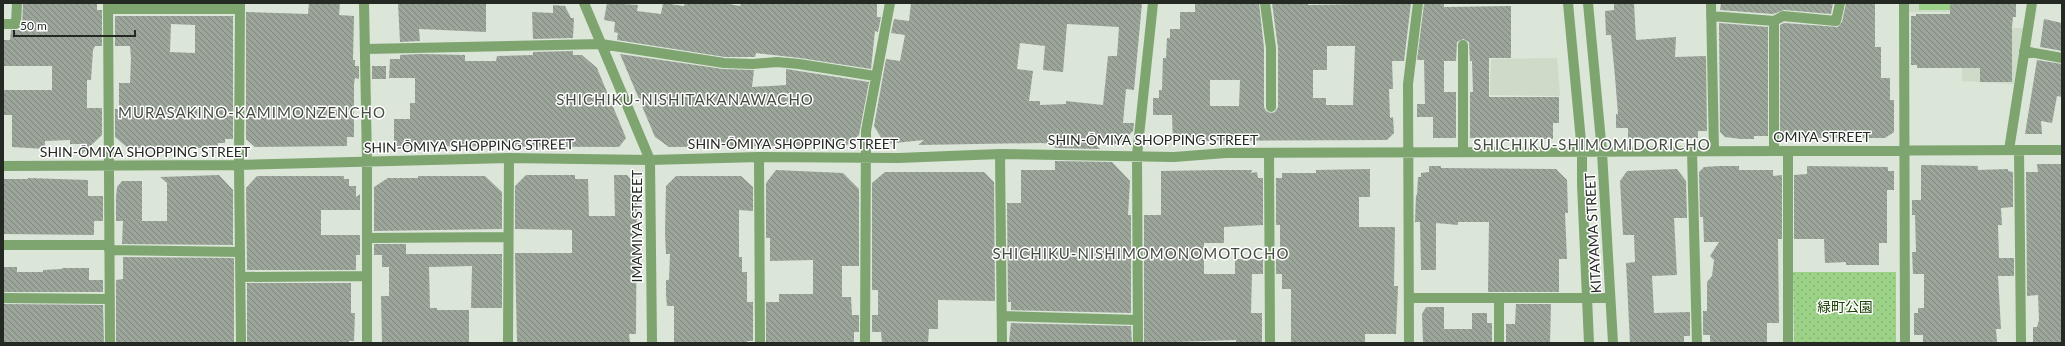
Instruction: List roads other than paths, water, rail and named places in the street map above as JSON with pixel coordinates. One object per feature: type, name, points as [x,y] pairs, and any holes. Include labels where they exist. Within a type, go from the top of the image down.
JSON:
[{"type":"street","points":[[3,24],[16,24],[17,3]]},
{"type":"street","points":[[364,3],[367,162],[367,343]]},
{"type":"street","name":"IMAMIYA STREET","points":[[584,3],[650,160],[652,343]]},
{"type":"street","points":[[865,343],[866,131],[875,76],[890,3]]},
{"type":"street","points":[[1138,343],[1137,155],[1153,3]]},
{"type":"street","points":[[1265,3],[1271,48],[1272,107]]},
{"type":"street","points":[[1409,343],[1408,84],[1418,3]]},
{"type":"street","name":"KITAYAMA STREET","points":[[1568,3],[1582,152],[1589,343]]},
{"type":"street","name":"KITAYAMA STREET","points":[[1588,3],[1602,152],[1613,343]]},
{"type":"street","points":[[1711,3],[1714,151]]},
{"type":"street","points":[[1711,16],[1774,21],[1783,16],[1836,21],[1840,3]]},
{"type":"street","points":[[1904,3],[1905,343]]},
{"type":"street","points":[[2009,150],[2032,3]]},
{"type":"street","points":[[110,343],[108,6],[240,6],[239,165],[241,343]]},
{"type":"street","points":[[1774,21],[1774,151]]},
{"type":"street","points":[[365,49],[601,44],[724,63],[753,64],[777,62],[875,76]]},
{"type":"street","points":[[1462,152],[1463,45]]},
{"type":"street","points":[[2024,51],[2062,58]]},
{"type":"street","points":[[2019,150],[2021,343]]},
{"type":"street","name":"OMIYA STREET","points":[[1582,152],[2062,150]]},
{"type":"street","points":[[1692,151],[1697,343]]},
{"type":"street","name":"SHIN-ŌMIYA SHOPPING STREET","points":[[3,166],[239,165],[508,158],[650,160],[759,157],[865,158],[1000,154],[1137,155],[1174,157],[1226,153],[1409,154],[1462,152],[1582,152]]},
{"type":"street","points":[[1788,152],[1788,343]]},
{"type":"street","points":[[1000,154],[1002,343]]},
{"type":"street","points":[[1269,154],[1270,343]]},
{"type":"street","points":[[759,157],[760,343]]},
{"type":"street","points":[[508,158],[508,343]]},
{"type":"street","points":[[367,238],[508,237]]},
{"type":"street","points":[[3,245],[240,252]]},
{"type":"street","points":[[240,277],[367,276]]},
{"type":"street","points":[[3,298],[109,299]]},
{"type":"street","points":[[1410,298],[1610,298]]},
{"type":"street","points":[[1498,298],[1499,343]]},
{"type":"street","points":[[1002,316],[1138,320]]},
{"type":"district","name":"SHICHIKU-NISHITAKANAWACHO","points":[[685,100]]},
{"type":"district","name":"MURASAKINO-KAMIMONZENCHO","points":[[252,113]]},
{"type":"district","name":"SHICHIKU-SHIMOMIDORICHO","points":[[1592,145]]},
{"type":"district","name":"SHICHIKU-NISHIMOMONOMOTOCHO","points":[[1141,254]]},
{"type":"park label","name":"緑町公園","points":[[1845,307]]}]
